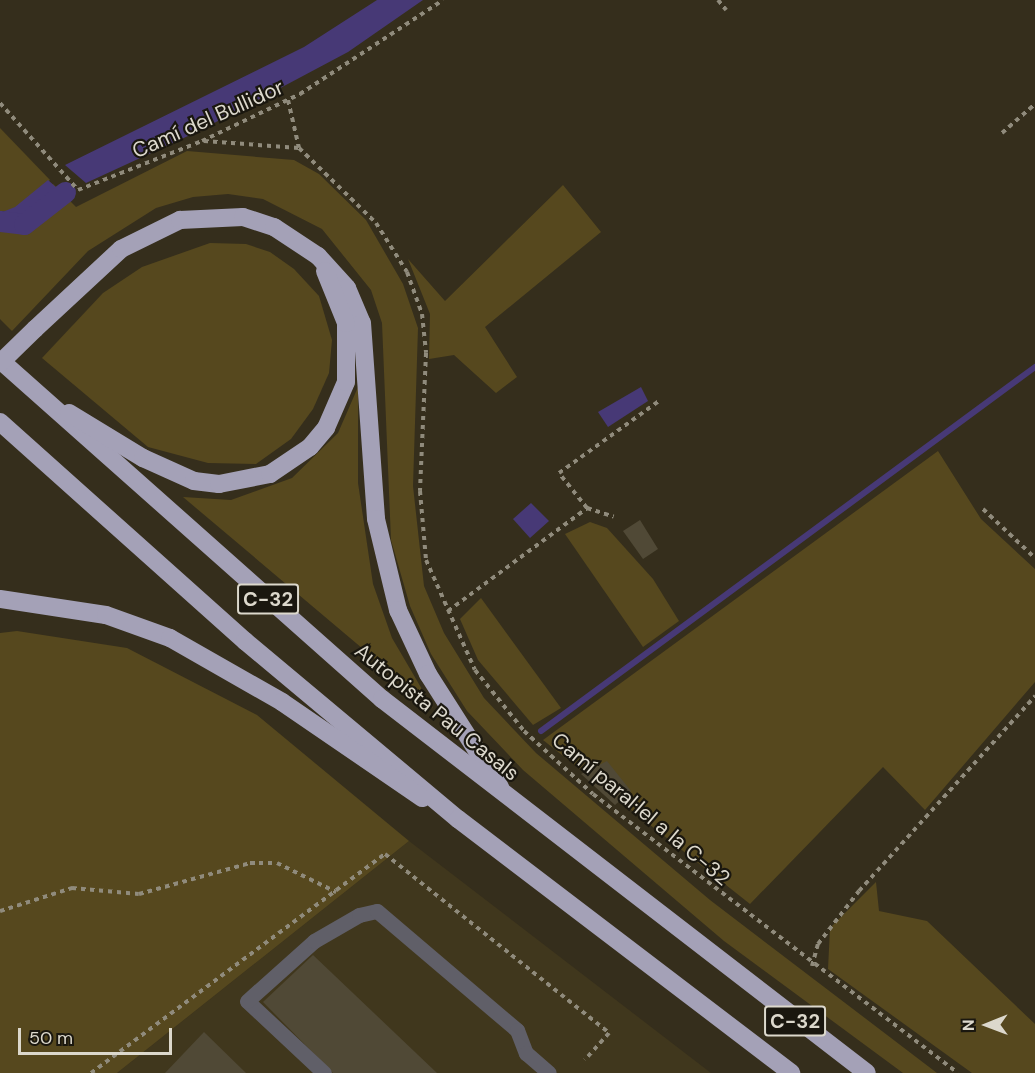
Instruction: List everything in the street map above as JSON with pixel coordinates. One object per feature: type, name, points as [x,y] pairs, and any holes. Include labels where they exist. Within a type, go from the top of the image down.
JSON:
[{"type":"highway","points":[[0,361],[121,249],[180,220],[243,217],[274,227],[318,256],[347,288],[362,323],[376,519],[398,610],[428,674],[507,799]]},
{"type":"highway","points":[[35,392],[143,458],[194,481],[219,484],[270,474],[310,447],[326,428],[345,382],[345,323],[318,256]]},
{"type":"highway","name":"Autopista Pau Casals","points":[[0,361],[382,699],[507,799],[867,1073]]},
{"type":"highway","name":"C-32","points":[[0,422],[245,641],[458,819],[791,1073]]},
{"type":"highway","points":[[0,598],[106,615],[170,638],[236,674],[399,785],[458,819]]},
{"type":"lane","points":[[324,1073],[247,1001],[314,941],[359,915],[377,911],[517,1030],[526,1053],[549,1073]]},
{"type":"path","name":"Camí del Bullidor","points":[[0,103],[78,190],[202,141],[288,100],[442,0]]},
{"type":"path","points":[[718,0],[726,10]]},
{"type":"path","points":[[202,141],[299,148],[288,100]]},
{"type":"path","points":[[1002,133],[1035,104]]},
{"type":"path","name":"Camí paral·lel a la C-32","points":[[299,148],[376,223],[407,272],[422,314],[426,352],[420,491],[426,560],[475,670],[524,731],[593,794],[812,966],[958,1073]]},
{"type":"path","points":[[614,517],[587,508],[559,473],[658,401]]},
{"type":"path","points":[[448,611],[587,508]]},
{"type":"path","points":[[983,509],[1035,558]]},
{"type":"path","points":[[812,966],[818,944],[860,891],[1035,696]]},
{"type":"path","points":[[91,1073],[385,854],[609,1033],[585,1060]]},
{"type":"path","points":[[0,911],[72,888],[139,894],[250,863],[277,863],[336,892]]},
{"type":"shaded area","points":[[377,0],[423,0],[348,52],[201,130],[86,183],[65,165],[304,47]]},
{"type":"shaded area","points":[[0,128],[50,180],[15,211],[0,211]]},
{"type":"shaded area","points":[[187,151],[294,160],[319,174],[366,220],[403,284],[418,328],[413,486],[424,586],[444,633],[484,698],[536,753],[710,900],[937,1073],[903,1073],[724,941],[523,770],[467,711],[431,654],[410,606],[391,540],[382,323],[371,290],[322,229],[263,199],[228,194],[193,197],[156,208],[88,251],[12,331],[0,319],[0,227],[53,184],[76,207]]},
{"type":"shaded area","points":[[48,180],[67,197],[15,229],[0,232],[0,213],[15,207]]},
{"type":"shaded area","points":[[563,185],[601,232],[485,327],[517,377],[496,393],[454,355],[429,359],[430,314],[408,259],[445,301]]},
{"type":"shaded area","points":[[210,243],[246,244],[270,252],[294,269],[319,296],[332,340],[329,373],[313,409],[291,439],[256,464],[208,463],[148,447],[42,358],[103,293],[142,267]]},
{"type":"shaded area","points":[[358,387],[358,483],[373,584],[392,638],[433,708],[183,497],[231,500],[292,478],[338,433]]},
{"type":"shaded area","points":[[641,387],[648,401],[608,427],[598,412]]},
{"type":"shaded area","points":[[938,451],[981,519],[1035,569],[1035,682],[925,810],[883,767],[750,904],[543,740]]},
{"type":"shaded area","points":[[531,503],[549,521],[530,538],[513,519]]},
{"type":"shaded area","points":[[590,522],[607,528],[653,579],[679,621],[643,647],[565,534]]},
{"type":"shaded area","points":[[481,598],[561,708],[533,725],[478,660],[460,619]]},
{"type":"shaded area","points":[[17,631],[127,648],[257,715],[409,841],[117,1073],[0,1073],[0,633]]},
{"type":"shaded area","points":[[409,841],[711,1073],[117,1073]]},
{"type":"shaded area","points":[[876,882],[879,911],[927,921],[1035,1024],[1035,1073],[972,1073],[828,969],[830,928]]},
{"type":"building","points":[[640,520],[658,549],[643,559],[623,531]]},
{"type":"building","points":[[607,761],[631,791],[615,805],[581,774]]},
{"type":"building","points":[[313,955],[437,1073],[333,1073],[263,1002]]},
{"type":"building","points":[[204,1032],[246,1073],[165,1073]]},
{"type":"waterway","points":[[0,221],[24,224],[65,192]]},
{"type":"waterway","points":[[541,731],[1035,367]]}]
